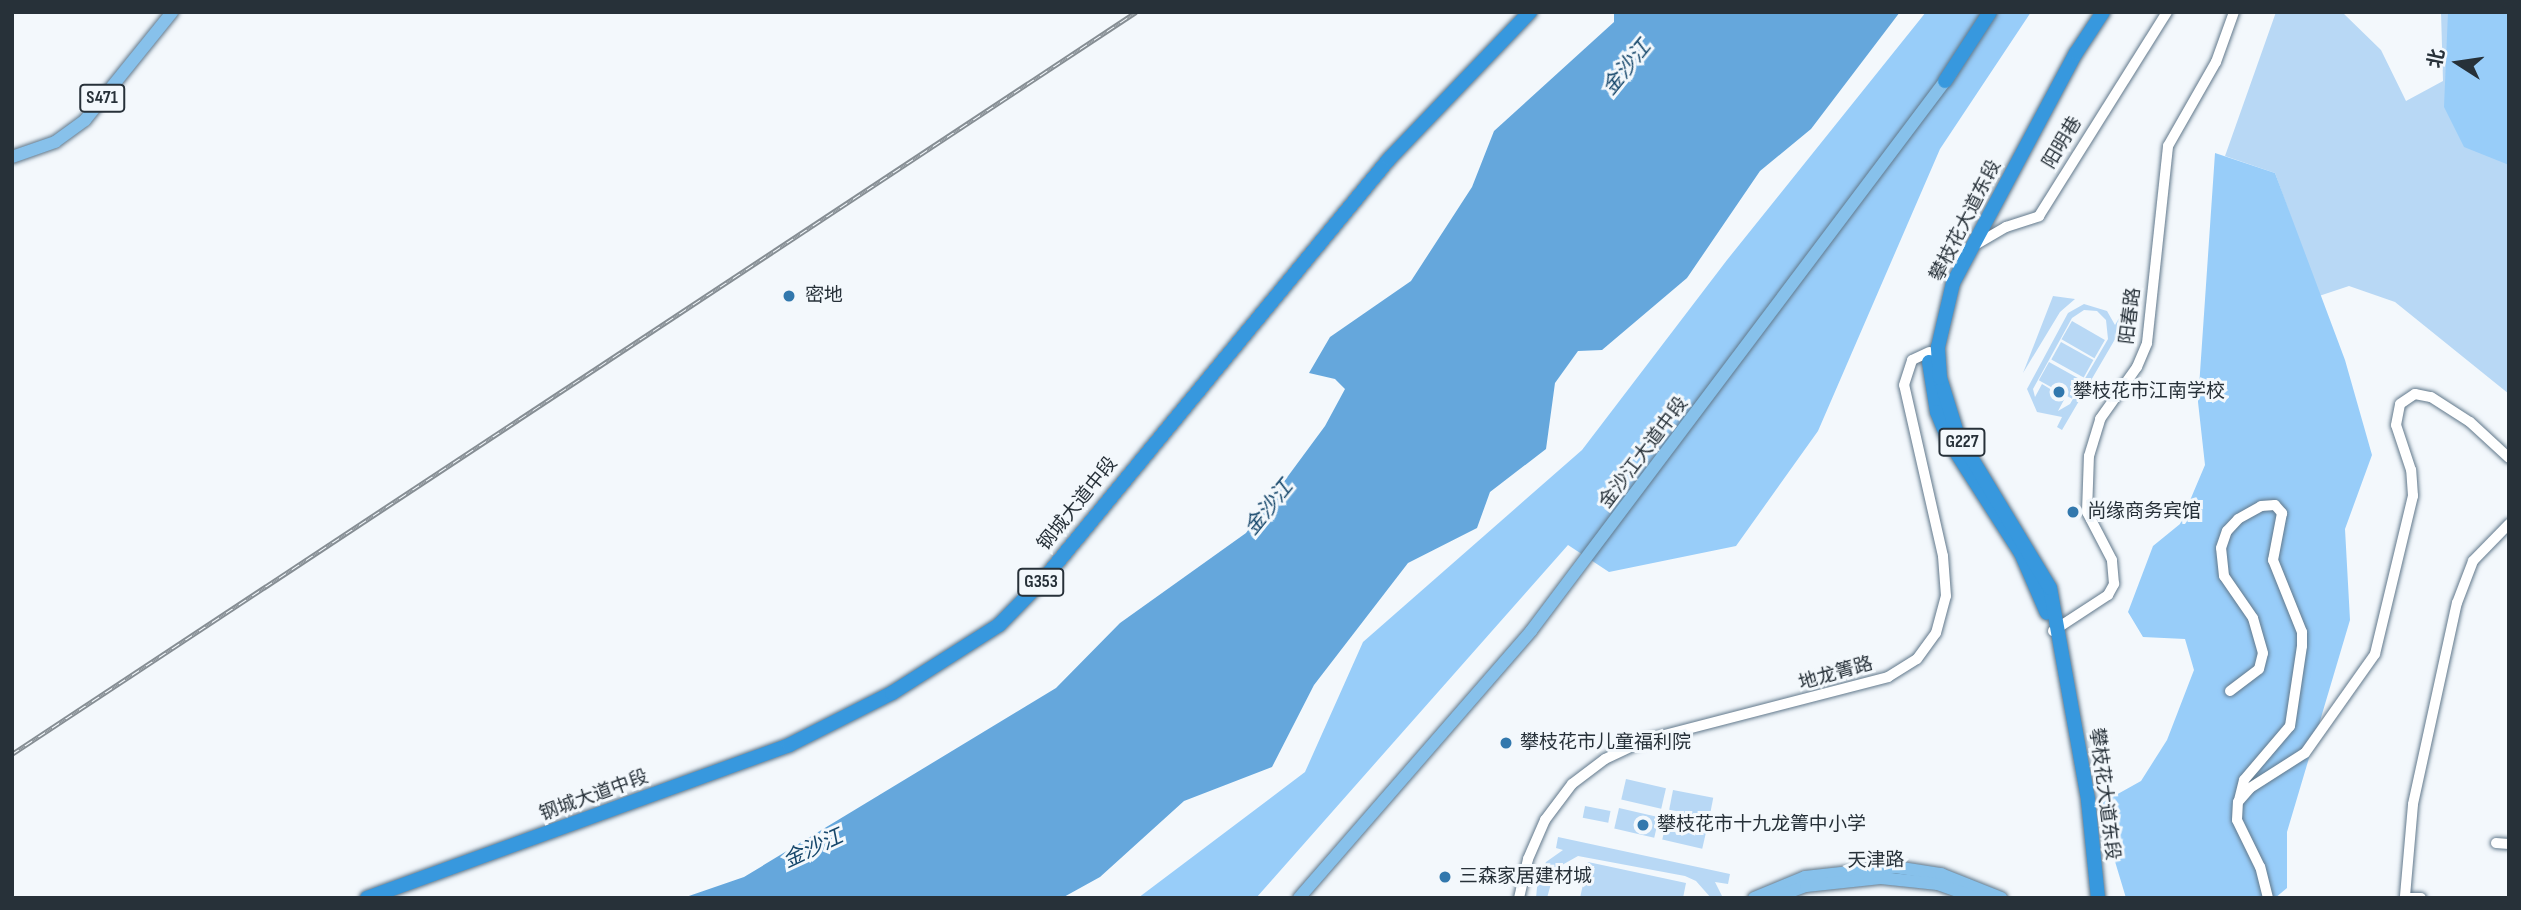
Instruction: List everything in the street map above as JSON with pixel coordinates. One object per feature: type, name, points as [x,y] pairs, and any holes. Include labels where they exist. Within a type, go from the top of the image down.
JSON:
[{"type":"highway","name":"钢城大道中段","points":[[367,898],[789,745],[926,674],[999,625],[1043,580],[1389,159],[1530,12]]},
{"type":"highway","points":[[1945,81],[1990,12]]},
{"type":"highway","name":"攀枝花大道东段","points":[[2092,12],[1958,255],[1933,320],[1929,352],[1930,383],[1949,441],[2021,553],[2056,629],[2088,799],[2098,898]]},
{"type":"highway","name":"攀枝花大道东段","points":[[2090,898],[2050,588],[1958,436],[1940,378],[1942,316],[1973,243],[2076,53],[2103,12]]},
{"type":"main road","name":"S471","points":[[12,157],[55,142],[85,120],[172,12]]},
{"type":"main road","points":[[1980,31],[1998,12]]},
{"type":"main road","name":"金沙江大道中段","points":[[1299,898],[1453,724],[1610,531],[1945,81]]},
{"type":"main road","points":[[1754,898],[1805,877],[1895,867],[1941,874],[2001,898]]},
{"type":"main road","name":"天津路","points":[[1774,898],[1817,884],[1881,878],[1922,880],[1977,898]]},
{"type":"street","name":"阳明巷","points":[[1958,255],[1973,243],[2039,216],[2167,12]]},
{"type":"street","name":"阳春路","points":[[2056,629],[2108,595],[2114,584],[2112,560],[2087,512],[2091,446],[2101,419],[2137,367],[2147,343],[2168,146],[2216,62],[2234,12]]},
{"type":"street","name":"地龙箐路","points":[[1519,898],[1528,859],[1545,820],[1572,785],[1605,759],[1646,740],[1888,677],[1917,659],[1936,633],[1946,596],[1943,556],[1904,385],[1912,360],[1929,352]]},
{"type":"street","points":[[2238,802],[2250,788],[2305,752],[2350,696],[2375,654],[2413,496],[2411,470],[2396,425],[2400,404],[2415,394],[2431,397],[2470,422],[2509,458]]},
{"type":"street","points":[[2230,691],[2259,669],[2263,653],[2253,618],[2224,576],[2221,548],[2227,531],[2238,519],[2261,506],[2275,505],[2282,513],[2273,560],[2302,639],[2290,726],[2244,780],[2238,802],[2237,820],[2260,867],[2268,898]]},
{"type":"street","points":[[2421,898],[2405,897],[2413,804],[2457,603],[2473,561],[2509,524]]},
{"type":"street","points":[[2496,843],[2509,844]]},
{"type":"shaded area","points":[[1926,12],[2031,12],[1940,149],[1818,431],[1736,546],[1609,572],[1568,545],[1256,898],[1138,898],[1305,772],[1363,642],[1582,450],[1727,260]]},
{"type":"shaded area","points":[[2276,12],[2342,12],[2381,50],[2406,101],[2443,81],[2441,12],[2509,12],[2509,394],[2395,302],[2349,286],[2319,296],[2275,173],[2225,156]]},
{"type":"shaded area","points":[[2448,12],[2509,12],[2509,165],[2464,147],[2444,107]]},
{"type":"shaded area","points":[[2215,153],[2275,173],[2345,360],[2372,455],[2345,529],[2350,620],[2287,832],[2287,888],[2275,898],[2126,898],[2098,805],[2141,781],[2167,740],[2194,670],[2185,639],[2143,637],[2128,612],[2153,546],[2180,524],[2205,465],[2198,402]]},
{"type":"shaded area","points":[[2053,296],[2075,299],[2060,312],[2023,373]]},
{"type":"shaded area","points":[[2084,304],[2107,311],[2115,325],[2122,313],[2128,317],[2062,430],[2057,427],[2062,417],[2037,412],[2027,389],[2068,313]],"holes":[[[2084,310],[2097,311],[2106,320],[2108,339],[2070,404],[2058,411],[2065,398],[2042,384],[2035,397],[2033,389],[2072,318]]]},
{"type":"shaded area","points":[[2072,321],[2105,340],[2094,358],[2062,339]]},
{"type":"shaded area","points":[[2061,342],[2093,360],[2084,377],[2051,359]]},
{"type":"shaded area","points":[[2049,362],[2082,380],[2072,399],[2039,380]]},
{"type":"shaded area","points":[[1626,779],[1666,788],[1661,809],[1621,799]]},
{"type":"shaded area","points":[[1673,790],[1713,798],[1709,817],[1669,810]]},
{"type":"shaded area","points":[[1585,806],[1611,811],[1608,823],[1583,818]]},
{"type":"shaded area","points":[[1619,808],[1659,817],[1654,838],[1614,828]]},
{"type":"shaded area","points":[[1667,819],[1707,828],[1702,849],[1662,839]]},
{"type":"shaded area","points":[[1558,837],[1730,874],[1728,884],[1715,882],[1723,898],[1711,898],[1696,881],[1685,876],[1578,856],[1555,869],[1547,898],[1536,898],[1538,877],[1546,862],[1563,850],[1556,848]]},
{"type":"shaded area","points":[[1588,862],[1686,883],[1683,898],[1580,898]]},
{"type":"water","name":"金沙江","points":[[1614,12],[1900,12],[1811,129],[1760,171],[1687,278],[1602,350],[1578,351],[1555,383],[1546,449],[1490,492],[1477,528],[1408,563],[1314,685],[1272,767],[1184,801],[1100,877],[1062,898],[683,898],[744,877],[1056,688],[1120,623],[1246,533],[1325,426],[1345,389],[1335,379],[1309,373],[1330,337],[1411,281],[1472,187],[1494,131],[1614,22]]},
{"type":"railway","points":[[12,754],[1136,12]]},
{"type":"place","name":"密地","points":[[789,296]]},
{"type":"place","name":"攀枝花市江南学校","points":[[2059,392]]},
{"type":"place","name":"尚缘商务宾馆","points":[[2073,512]]},
{"type":"place","name":"攀枝花市儿童福利院","points":[[1506,743]]},
{"type":"place","name":"攀枝花市十九龙箐中小学","points":[[1643,825]]},
{"type":"place","name":"三森家居建材城","points":[[1445,877]]}]
